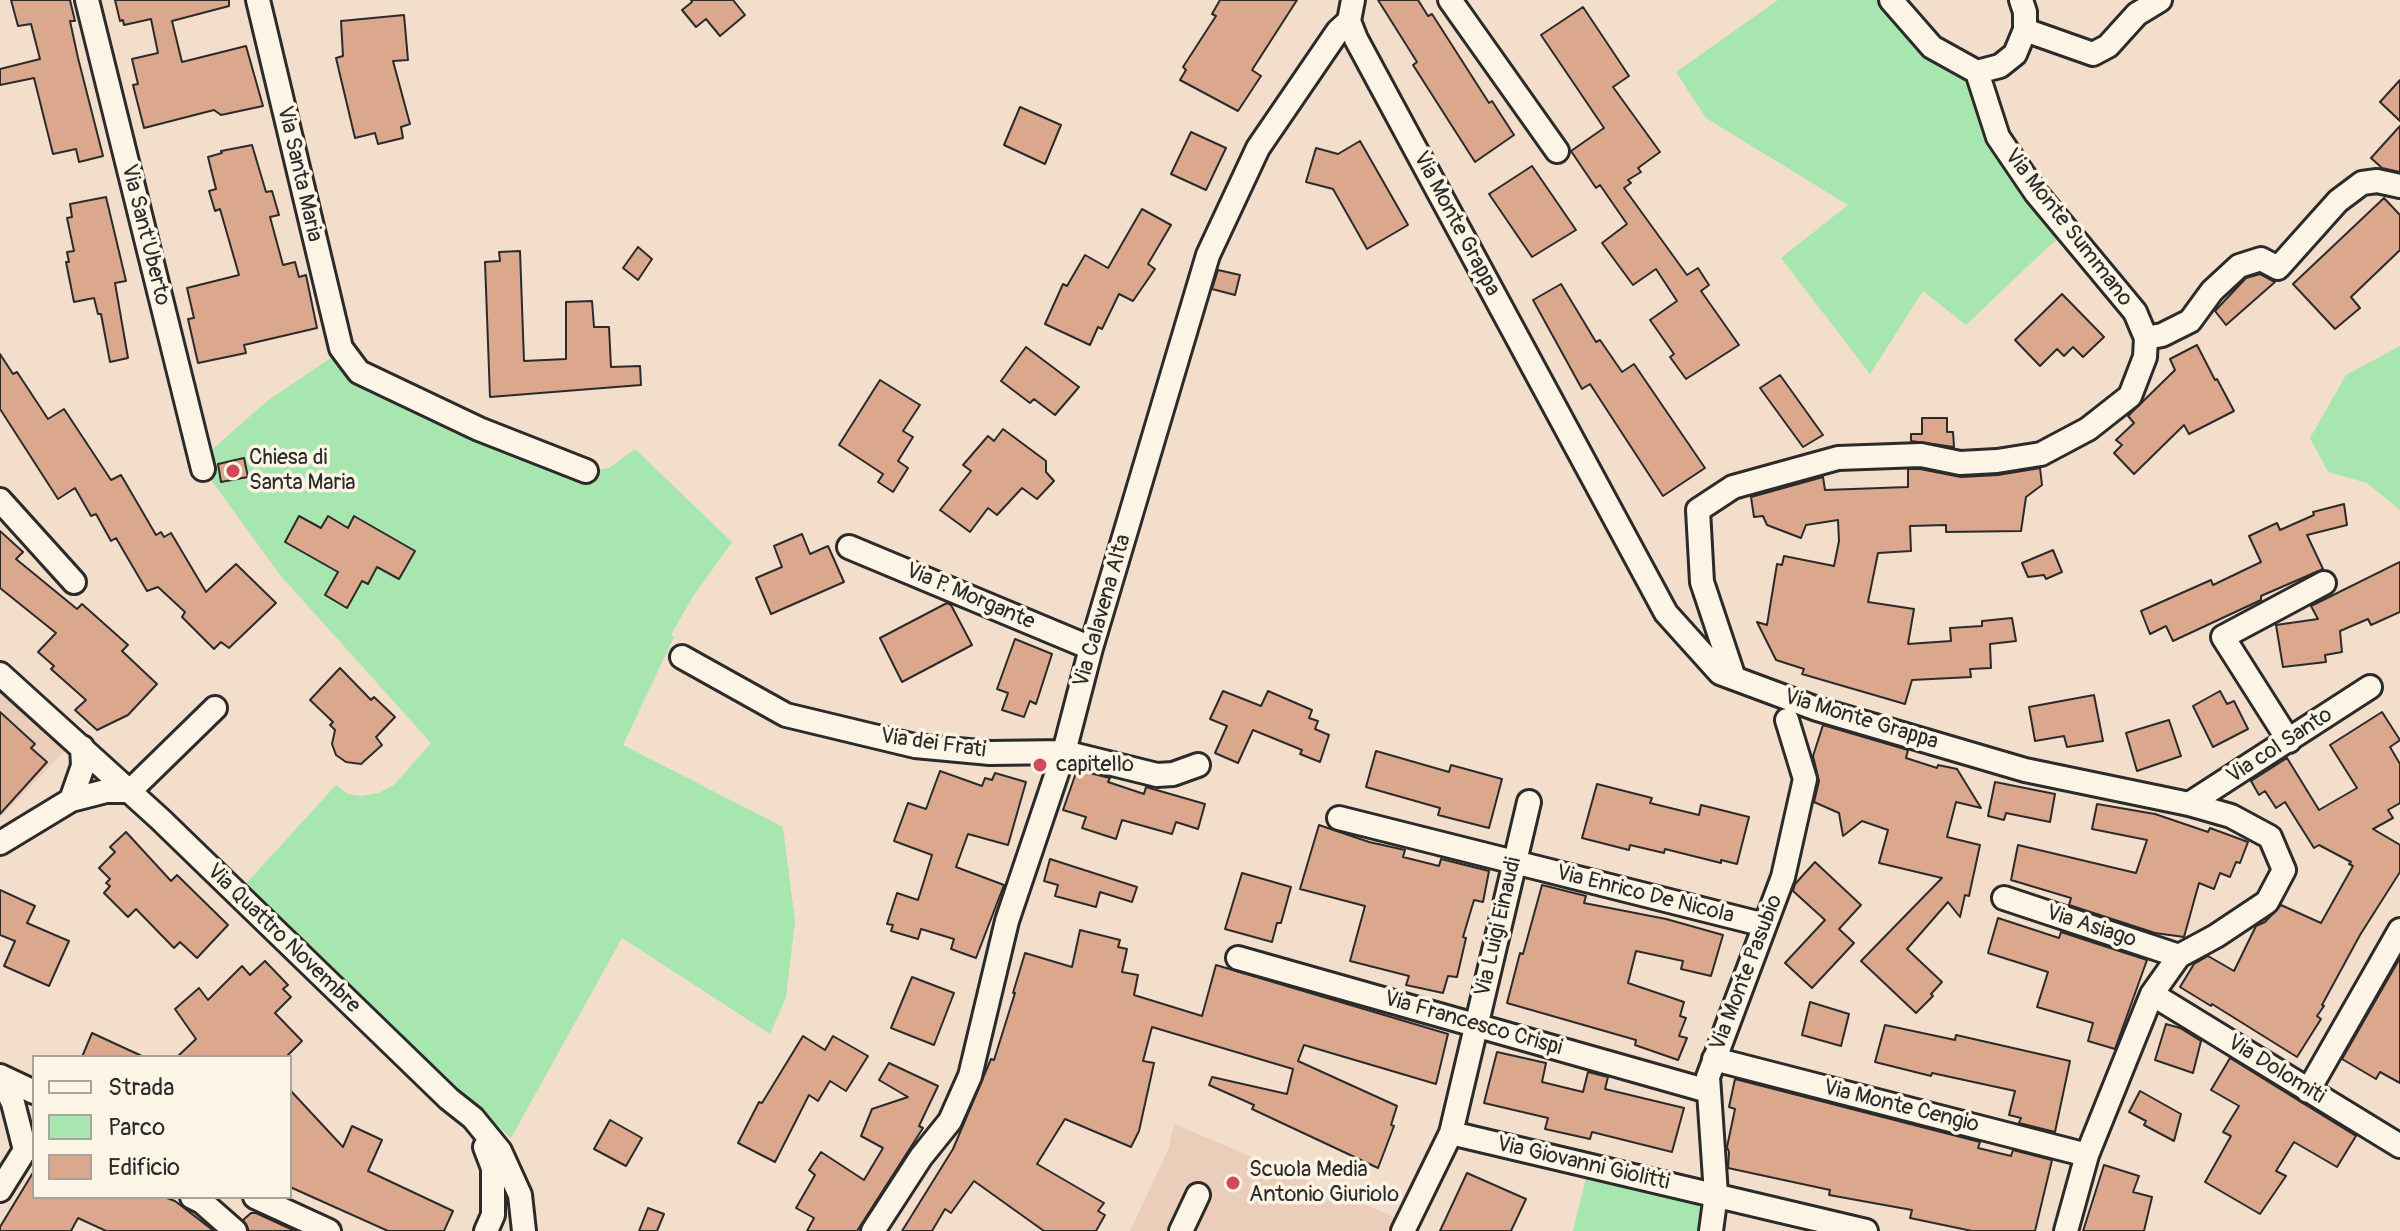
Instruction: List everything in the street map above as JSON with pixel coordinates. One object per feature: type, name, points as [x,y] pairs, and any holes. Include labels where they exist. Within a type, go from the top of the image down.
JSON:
[{"type":"street","name":"Via Sant'Uberto","points":[[87,0],[203,469]]},
{"type":"street","name":"Via Santa Maria","points":[[258,0],[341,348],[359,372],[479,429],[586,471]]},
{"type":"street","points":[[1450,0],[1557,151]]},
{"type":"street","points":[[1891,0],[1932,47],[1977,72],[2000,66],[2015,54],[2025,30],[2021,0]]},
{"type":"street","points":[[2025,30],[2093,54],[2108,46],[2137,14],[2160,0]]},
{"type":"street","name":"Via Calavena Alta","points":[[873,1231],[921,1157],[950,1121],[970,1076],[1007,921],[1064,752],[1091,648],[1208,255],[1258,148],[1351,11]]},
{"type":"street","name":"Via Monte Grappa","points":[[1351,11],[1371,67],[1666,613],[1720,673],[1817,709],[2025,770],[2189,804],[2231,816],[2270,837],[2284,870],[2267,902],[2179,956],[2152,994],[2087,1155],[2066,1231]]},
{"type":"street","name":"Via Monte Summano","points":[[1977,72],[1998,137],[2036,193],[2135,312],[2146,338]]},
{"type":"street","points":[[1734,678],[1702,582],[1698,510],[1733,487],[1838,458],[1921,455],[1960,463],[2041,454],[2088,429],[2130,396],[2145,357],[2146,338],[2162,335],[2190,321],[2212,291],[2239,266],[2261,259],[2278,268],[2338,201],[2362,183],[2377,181],[2400,186]]},
{"type":"street","points":[[0,501],[74,582]]},
{"type":"street","name":"Via P. Morgante","points":[[849,547],[1091,648]]},
{"type":"street","points":[[2289,741],[2223,637],[2324,583]]},
{"type":"street","name":"Via dei Frati","points":[[682,657],[786,715],[915,746],[990,753],[1064,752],[1157,775],[1173,774],[1198,765]]},
{"type":"street","name":"Via Quattro Novembre","points":[[0,674],[130,791],[449,1099],[473,1118],[500,1151],[520,1195],[524,1231]]},
{"type":"street","name":"Via col Santo","points":[[2189,804],[2370,687]]},
{"type":"street","points":[[0,843],[71,800],[106,791],[130,791],[215,708]]},
{"type":"street","name":"Via Monte Pasubio","points":[[1711,1231],[1716,1194],[1708,1077],[1783,877],[1805,779],[1787,720]]},
{"type":"street","points":[[71,800],[83,766],[82,747]]},
{"type":"street","name":"Via Luigi Einaudi","points":[[1403,1231],[1451,1133],[1529,802]]},
{"type":"street","name":"Via Enrico De Nicola","points":[[1339,818],[1765,925]]},
{"type":"street","name":"Via Asiago","points":[[2004,898],[2179,956]]},
{"type":"street","points":[[2308,1091],[2400,930]]},
{"type":"street","name":"Via Francesco Crispi","points":[[1238,958],[1708,1091]]},
{"type":"street","name":"Via Dolomiti","points":[[2152,994],[2400,1146]]},
{"type":"street","name":"Via Monte Cengio","points":[[1714,1059],[2087,1155]]},
{"type":"street","points":[[0,1076],[32,1091]]},
{"type":"street","points":[[0,1076],[31,1149],[0,1190]]},
{"type":"street","points":[[473,1118],[493,1168],[493,1215],[486,1231]]},
{"type":"street","name":"Via Giovanni Giolitti","points":[[1451,1133],[1866,1231]]},
{"type":"street","points":[[1181,1231],[1198,1195]]},
{"type":"street","points":[[196,1199],[235,1231]]},
{"type":"street","points":[[259,1199],[329,1231]]},
{"type":"shaded area","points":[[0,676],[76,739],[0,818]]},
{"type":"shaded area","name":"Scuola Media Antonio Giuriolo","points":[[1174,1124],[1397,1218],[1391,1231],[1130,1231],[1169,1148]]},
{"type":"green space","points":[[1778,0],[1890,0],[1977,74],[1998,136],[2072,229],[2050,245],[1966,325],[1923,291],[1870,374],[1781,258],[1848,205],[1706,118],[1676,72]]},
{"type":"green space","points":[[2400,346],[2400,510],[2367,483],[2328,472],[2310,438],[2346,375]]},
{"type":"green space","points":[[344,349],[351,361],[590,471],[609,468],[635,449],[732,542],[692,598],[671,635],[674,637],[623,745],[783,827],[795,921],[786,997],[770,1034],[622,938],[511,1138],[233,898],[336,785],[348,794],[362,796],[379,793],[394,785],[431,743],[280,575],[198,462],[267,401]]},
{"type":"green space","points":[[1586,1178],[1704,1205],[1701,1231],[1573,1231]]},
{"type":"building","points":[[11,0],[70,0],[75,21],[70,21],[103,156],[79,162],[76,149],[53,154],[34,78],[0,85],[0,69],[40,59],[31,24],[18,26]]},
{"type":"building","points":[[115,0],[229,0],[229,6],[172,21],[182,62],[246,46],[263,106],[221,115],[214,110],[144,128],[133,85],[138,84],[132,59],[158,53],[151,19],[124,25],[123,20],[120,21]]},
{"type":"building","points":[[691,0],[733,0],[745,15],[720,36],[706,19],[696,27],[682,10]]},
{"type":"building","points":[[1220,0],[1297,0],[1252,70],[1261,76],[1238,111],[1180,80],[1186,70],[1183,67],[1216,16],[1212,14]]},
{"type":"building","points":[[1378,0],[1418,0],[1428,16],[1432,14],[1489,103],[1492,101],[1514,135],[1475,162],[1413,65],[1417,62]]},
{"type":"building","points":[[1583,7],[1629,76],[1613,87],[1660,152],[1638,168],[1641,172],[1628,180],[1631,183],[1624,188],[1687,275],[1698,268],[1709,285],[1701,291],[1739,345],[1686,379],[1670,357],[1674,354],[1650,320],[1677,301],[1656,269],[1633,285],[1602,243],[1627,224],[1600,185],[1596,188],[1571,151],[1604,128],[1541,35]]},
{"type":"building","points":[[404,15],[408,60],[393,61],[410,124],[401,127],[403,138],[378,144],[375,133],[355,138],[336,58],[343,56],[341,21]]},
{"type":"building","points":[[2400,80],[2400,121],[2380,102]]},
{"type":"building","points":[[1020,107],[1061,125],[1045,164],[1004,145]]},
{"type":"building","points":[[2400,126],[2400,172],[2382,168],[2371,158]]},
{"type":"building","points":[[1191,132],[1226,148],[1206,190],[1171,174]]},
{"type":"building","points":[[1360,141],[1408,225],[1367,249],[1333,189],[1306,182],[1316,148],[1338,154]]},
{"type":"building","points":[[252,145],[266,192],[272,191],[279,215],[270,217],[283,265],[295,262],[299,277],[306,275],[317,328],[244,345],[246,353],[198,363],[188,319],[194,318],[187,288],[239,275],[220,209],[215,211],[209,191],[216,189],[208,157]]},
{"type":"building","points":[[1532,166],[1576,230],[1532,257],[1489,194]]},
{"type":"building","points":[[106,197],[126,281],[115,283],[128,358],[110,362],[101,314],[98,314],[94,298],[74,302],[66,262],[69,262],[67,252],[74,251],[67,218],[72,217],[70,204]]},
{"type":"building","points":[[2384,198],[2400,215],[2400,250],[2351,297],[2360,308],[2335,329],[2293,284]]},
{"type":"building","points":[[1142,209],[1171,225],[1148,264],[1155,269],[1133,301],[1119,294],[1102,329],[1098,327],[1090,345],[1045,324],[1063,284],[1067,286],[1085,255],[1108,268]]},
{"type":"building","points":[[638,247],[652,259],[638,280],[623,268]]},
{"type":"building","points":[[520,251],[524,361],[566,359],[566,302],[592,301],[594,327],[609,327],[611,367],[640,366],[641,385],[490,397],[485,262],[500,261],[499,252]]},
{"type":"building","points":[[1218,270],[1240,275],[1235,295],[1212,289]]},
{"type":"building","points":[[2260,274],[2275,282],[2226,325],[2215,311],[2246,278]]},
{"type":"building","points":[[1561,284],[1596,342],[1600,340],[1622,372],[1634,364],[1705,468],[1663,496],[1590,384],[1582,389],[1533,300]]},
{"type":"building","points":[[2062,294],[2104,337],[2083,357],[2073,347],[2064,356],[2057,349],[2040,366],[2015,340]]},
{"type":"building","points":[[2197,345],[2234,411],[2189,434],[2184,425],[2134,474],[2114,453],[2122,445],[2116,440],[2134,423],[2128,416],[2175,370],[2170,359]]},
{"type":"building","points":[[1026,347],[1079,387],[1055,415],[1034,399],[1030,403],[1001,381]]},
{"type":"building","points":[[0,354],[13,374],[17,372],[48,419],[64,409],[111,480],[121,475],[156,535],[161,532],[164,537],[171,533],[206,592],[236,564],[276,603],[229,648],[221,642],[214,649],[182,617],[185,612],[158,587],[147,591],[116,538],[111,541],[96,514],[91,516],[75,488],[58,499],[0,409]]},
{"type":"building","points":[[1780,375],[1823,435],[1803,447],[1760,388]]},
{"type":"building","points":[[880,380],[920,405],[903,431],[913,437],[898,461],[908,468],[893,492],[878,482],[883,474],[839,445]]},
{"type":"building","points":[[1922,418],[1947,418],[1947,432],[1953,432],[1954,447],[1911,441],[1911,434],[1922,434]]},
{"type":"building","points":[[1003,429],[1046,461],[1046,472],[1054,481],[1037,499],[1022,488],[997,515],[988,508],[970,532],[940,510],[971,471],[963,465],[988,436],[994,441]]},
{"type":"building","name":"Chiesa di Santa Maria","points":[[244,458],[248,477],[221,482],[218,464]]},
{"type":"building","points":[[2040,468],[2042,485],[2026,497],[2021,531],[1946,532],[1946,525],[1910,526],[1911,551],[1878,553],[1868,602],[1914,609],[1908,644],[1951,641],[1950,628],[1982,626],[1982,621],[2012,618],[2016,641],[1990,644],[1991,668],[1970,669],[1971,677],[1912,680],[1905,704],[1802,674],[1804,669],[1776,660],[1757,622],[1767,625],[1777,564],[1782,565],[1784,556],[1834,566],[1839,541],[1838,520],[1806,525],[1801,538],[1767,525],[1763,516],[1754,517],[1751,497],[1823,477],[1825,490],[1908,487],[1908,469],[1961,477]]},
{"type":"building","points":[[2344,504],[2347,525],[2307,535],[2323,569],[2261,596],[2261,600],[2173,641],[2166,626],[2150,634],[2141,611],[2211,580],[2213,585],[2261,562],[2249,536],[2277,523],[2280,530],[2314,515],[2313,512]]},
{"type":"building","points":[[299,516],[321,528],[328,516],[348,528],[354,516],[415,551],[399,579],[377,567],[368,584],[362,581],[347,608],[325,595],[338,572],[285,542]]},
{"type":"building","points":[[0,531],[23,552],[16,559],[77,609],[82,604],[128,645],[122,651],[157,684],[128,715],[97,730],[75,710],[86,700],[51,669],[54,666],[38,652],[56,633],[0,588]]},
{"type":"building","points":[[802,534],[810,554],[828,546],[844,582],[771,614],[756,578],[782,567],[774,546]]},
{"type":"building","points":[[2053,550],[2062,572],[2046,579],[2044,575],[2028,577],[2022,563]]},
{"type":"building","points":[[2400,562],[2400,612],[2371,625],[2368,619],[2340,631],[2342,652],[2325,655],[2326,662],[2283,667],[2276,625],[2318,619],[2311,606]]},
{"type":"building","points":[[947,603],[951,605],[972,645],[902,682],[880,638]]},
{"type":"building","points":[[1015,639],[1052,654],[1036,704],[1030,701],[1024,717],[1002,710],[1008,693],[997,689]]},
{"type":"building","points":[[340,668],[371,700],[374,697],[395,717],[376,737],[382,745],[361,764],[346,762],[336,755],[332,744],[335,730],[330,725],[333,722],[310,700]]},
{"type":"building","points":[[1223,691],[1261,706],[1268,691],[1312,710],[1309,718],[1318,721],[1315,729],[1329,735],[1320,762],[1300,754],[1302,750],[1253,730],[1238,763],[1215,753],[1227,726],[1210,719]]},
{"type":"building","points":[[2220,691],[2227,704],[2234,701],[2248,729],[2213,747],[2193,706]]},
{"type":"building","points":[[2094,695],[2103,741],[2067,747],[2064,736],[2035,741],[2029,707]]},
{"type":"building","points":[[0,712],[35,744],[31,748],[47,762],[0,814]]},
{"type":"building","points":[[2382,712],[2400,740],[2390,747],[2400,764],[2400,803],[2388,810],[2393,818],[2373,829],[2400,845],[2400,872],[2360,935],[2322,1005],[2317,1016],[2321,1019],[2297,1057],[2180,987],[2194,964],[2208,956],[2234,971],[2256,926],[2265,922],[2281,905],[2321,923],[2353,866],[2319,845],[2314,848],[2285,802],[2276,808],[2265,791],[2259,795],[2251,781],[2287,758],[2319,810],[2357,788],[2330,745]]},
{"type":"building","points":[[2169,720],[2181,756],[2137,771],[2126,733]]},
{"type":"building","points":[[1823,725],[1908,750],[1906,758],[1937,768],[1938,765],[1957,769],[1981,808],[1956,802],[1947,837],[1980,845],[1969,896],[1965,895],[1960,917],[1948,902],[1907,949],[1942,982],[1916,1013],[1861,961],[1942,878],[1879,863],[1888,830],[1862,821],[1843,836],[1839,813],[1814,802],[1819,781],[1813,756]]},
{"type":"building","points":[[1376,751],[1449,772],[1451,765],[1502,779],[1489,828],[1438,815],[1440,808],[1366,787]]},
{"type":"building","points":[[1077,770],[1110,778],[1108,782],[1144,794],[1146,787],[1205,804],[1198,829],[1176,822],[1172,834],[1122,820],[1116,839],[1082,828],[1086,817],[1063,810]]},
{"type":"building","points":[[940,771],[982,786],[985,778],[992,780],[995,773],[1026,782],[1008,845],[968,834],[956,867],[1004,885],[976,958],[951,949],[954,939],[921,929],[918,939],[891,931],[893,925],[887,924],[897,893],[918,900],[932,855],[894,841],[908,803],[926,809]]},
{"type":"building","points":[[1995,782],[2055,794],[2050,822],[2006,813],[2004,820],[1988,816]]},
{"type":"building","points":[[1597,784],[1652,798],[1650,803],[1699,815],[1701,805],[1749,817],[1737,864],[1665,849],[1664,853],[1630,845],[1629,850],[1582,838]]},
{"type":"building","points":[[2097,804],[2155,814],[2208,832],[2210,828],[2248,842],[2240,863],[2236,862],[2230,877],[2220,873],[2214,889],[2199,883],[2184,937],[2155,933],[2069,905],[2071,898],[2011,880],[2018,845],[2136,873],[2147,840],[2092,829]]},
{"type":"building","points":[[1319,825],[1405,850],[1403,857],[1439,866],[1441,859],[1489,871],[1483,902],[1474,900],[1463,937],[1466,938],[1457,977],[1448,976],[1443,993],[1406,985],[1409,976],[1350,961],[1365,906],[1300,889]]},
{"type":"building","points":[[126,832],[171,881],[177,875],[228,925],[197,958],[180,942],[174,948],[136,909],[128,917],[104,893],[110,886],[106,883],[110,879],[99,868],[115,852],[110,847]]},
{"type":"building","points":[[1050,859],[1137,887],[1132,902],[1100,892],[1096,907],[1055,896],[1058,885],[1044,881]]},
{"type":"building","points":[[1815,862],[1861,905],[1839,929],[1854,943],[1812,988],[1785,963],[1825,920],[1793,891],[1795,884]]},
{"type":"building","points":[[1242,873],[1291,887],[1272,942],[1225,929]]},
{"type":"building","points":[[1542,885],[1586,896],[1584,903],[1666,919],[1723,935],[1711,976],[1681,969],[1683,961],[1636,951],[1628,983],[1684,1002],[1680,1016],[1686,1018],[1679,1036],[1687,1038],[1678,1060],[1635,1045],[1636,1040],[1507,1003]]},
{"type":"building","points":[[0,890],[35,906],[27,923],[69,941],[49,986],[4,966],[15,941],[0,935]]},
{"type":"building","points":[[1998,918],[2059,938],[2061,932],[2147,960],[2115,1049],[2088,1041],[2093,1023],[2037,1007],[2048,972],[1988,953]]},
{"type":"building","points":[[1080,930],[1120,940],[1118,947],[1127,949],[1122,972],[1138,975],[1134,995],[1202,1016],[1216,965],[1448,1034],[1436,1084],[1304,1045],[1298,1061],[1397,1106],[1391,1125],[1394,1126],[1378,1168],[1252,1109],[1254,1105],[1209,1085],[1212,1077],[1287,1094],[1293,1069],[1152,1027],[1143,1061],[1154,1063],[1139,1131],[1131,1147],[1065,1119],[1037,1164],[1104,1203],[1098,1211],[1105,1215],[1096,1231],[1044,1231],[974,1181],[951,1213],[945,1209],[932,1231],[902,1231],[953,1149],[991,1059],[994,1060],[1025,953],[1072,967]]},
{"type":"building","points":[[2400,958],[2400,1083],[2380,1072],[2376,1079],[2342,1059]]},
{"type":"building","points":[[265,961],[288,985],[283,989],[291,997],[275,1013],[302,1041],[288,1055],[179,1055],[196,1039],[175,1009],[199,988],[208,1000],[242,966],[250,975]]},
{"type":"building","points":[[912,977],[954,993],[934,1045],[891,1028]]},
{"type":"building","points":[[1810,1002],[1849,1014],[1841,1046],[1802,1035]]},
{"type":"building","points":[[2166,1024],[2180,1028],[2201,1041],[2193,1073],[2155,1060]]},
{"type":"building","points":[[1885,1025],[1955,1040],[1956,1035],[2070,1061],[2055,1132],[2019,1123],[2021,1118],[2009,1115],[2015,1091],[1875,1062]]},
{"type":"building","points":[[92,1033],[140,1055],[83,1055]]},
{"type":"building","points":[[803,1036],[825,1050],[833,1036],[868,1056],[846,1091],[830,1081],[818,1101],[809,1095],[775,1162],[738,1143],[759,1102],[762,1103]]},
{"type":"building","points":[[1497,1052],[1546,1063],[1542,1082],[1583,1092],[1588,1072],[1608,1077],[1605,1089],[1684,1108],[1672,1152],[1592,1132],[1590,1139],[1545,1129],[1548,1118],[1484,1103]]},
{"type":"building","points":[[2230,1058],[2356,1136],[2337,1167],[2294,1142],[2276,1171],[2286,1176],[2260,1214],[2205,1182],[2231,1136],[2223,1132],[2239,1106],[2211,1090]]},
{"type":"building","points":[[889,1063],[938,1086],[919,1126],[923,1128],[857,1231],[807,1231],[814,1218],[796,1208],[815,1175],[809,1170],[821,1152],[864,1180],[883,1148],[861,1136],[872,1109],[908,1097],[879,1080]]},
{"type":"building","points":[[1735,1079],[1980,1142],[1978,1148],[2011,1156],[2013,1150],[2052,1160],[2035,1231],[1972,1231],[1910,1218],[1912,1210],[1829,1195],[1830,1190],[1728,1168],[1727,1147],[1735,1109],[1729,1107]]},
{"type":"building","points":[[2140,1091],[2181,1114],[2174,1141],[2144,1125],[2146,1121],[2129,1112]]},
{"type":"building","points":[[292,1092],[343,1147],[352,1126],[382,1140],[368,1171],[453,1211],[444,1231],[388,1231],[292,1188]]},
{"type":"building","points":[[610,1120],[642,1138],[626,1166],[594,1149]]},
{"type":"building","points":[[2104,1165],[2139,1176],[2133,1192],[2152,1197],[2144,1231],[2083,1231]]},
{"type":"building","points":[[1467,1173],[1526,1199],[1511,1231],[1440,1231]]},
{"type":"building","points":[[32,1174],[32,1199],[170,1199],[214,1231],[106,1231],[78,1218],[71,1231],[0,1231]]},
{"type":"building","points":[[648,1208],[664,1214],[657,1231],[639,1231]]},
{"type":"building","points":[[251,1213],[295,1231],[249,1231],[243,1220]]},
{"type":"place","name":"Chiesa di Santa Maria","points":[[233,471]]},
{"type":"place","name":"capitello","points":[[1040,765]]},
{"type":"place","name":"Scuola Media Antonio Giuriolo","points":[[1233,1183]]}]
